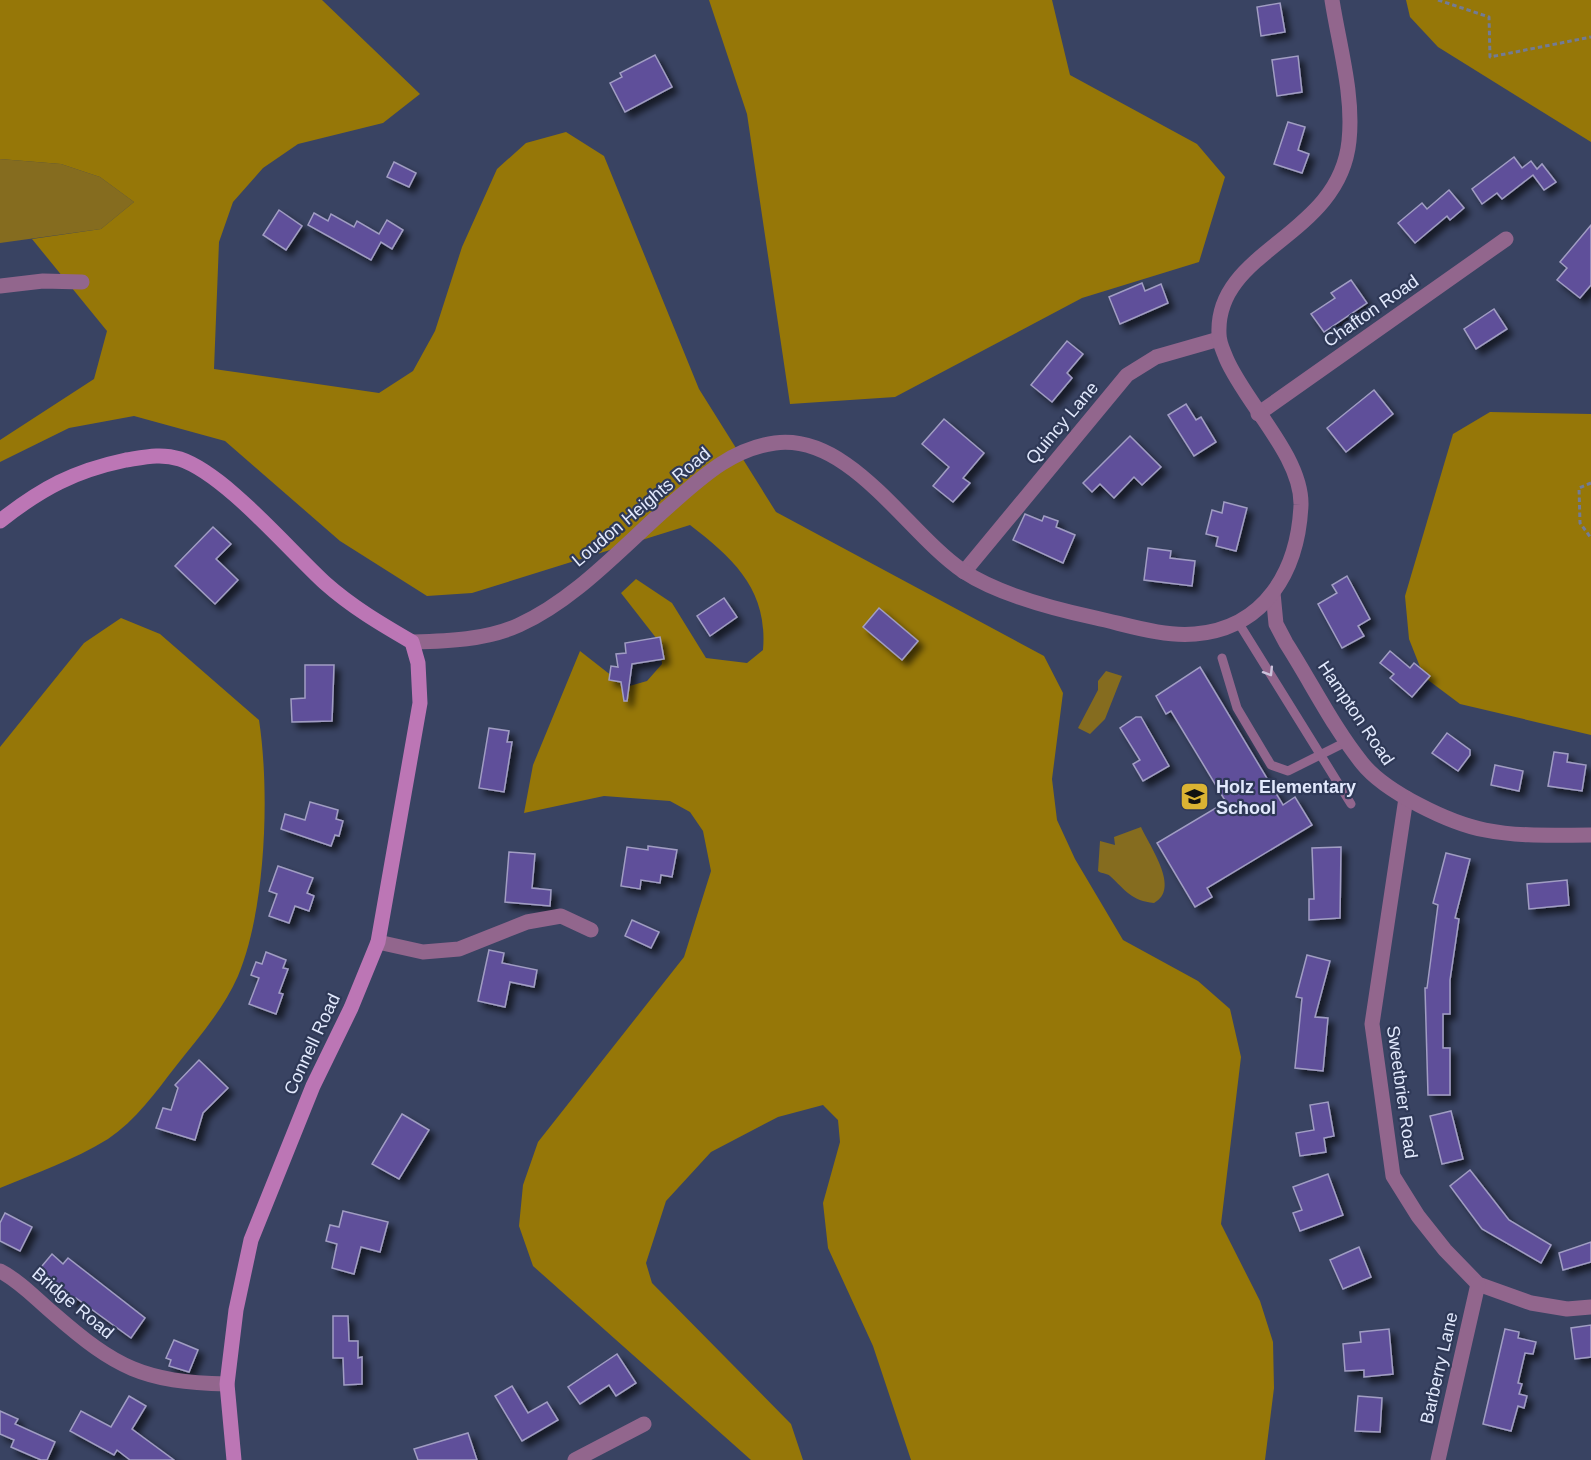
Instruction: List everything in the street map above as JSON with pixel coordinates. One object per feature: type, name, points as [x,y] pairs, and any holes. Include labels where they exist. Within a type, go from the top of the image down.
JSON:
[{"type":"main road","points":[[0,521],[41,491],[88,468],[157,454],[180,459],[209,472],[326,583],[365,615],[412,642]]},
{"type":"main road","name":"Connell Road","points":[[234,1460],[227,1384],[236,1310],[251,1240],[313,1086],[351,1008],[378,942],[420,703],[418,663],[412,642]]},
{"type":"street","name":"Loudon Heights Road","points":[[412,642],[459,641],[493,633],[515,627],[551,608],[712,468],[745,450],[777,442],[798,443],[828,452],[862,477],[936,550],[964,572],[1031,601],[1170,634],[1196,634],[1239,622],[1252,615],[1273,593],[1290,563],[1301,505],[1298,482],[1272,429],[1258,414],[1234,378],[1219,339],[1222,309],[1227,291],[1240,274],[1306,220],[1336,184],[1349,143],[1348,113],[1332,0]]},
{"type":"street","name":"Chafton Road","points":[[1258,414],[1506,239]]},
{"type":"street","points":[[0,286],[43,281],[82,282]]},
{"type":"street","name":"Quincy Lane","points":[[964,572],[1126,375],[1156,357],[1219,339]]},
{"type":"street","name":"Hampton Road","points":[[1273,593],[1276,624],[1362,763],[1380,782],[1406,798],[1484,830],[1527,835],[1591,835]]},
{"type":"street","name":"Sweetbrier Road","points":[[1406,798],[1372,1024],[1386,1137],[1394,1176],[1418,1216],[1445,1250],[1478,1284],[1531,1303],[1567,1309],[1591,1307]]},
{"type":"street","points":[[378,942],[423,952],[459,949],[527,922],[561,916],[591,930]]},
{"type":"street","name":"Bridge Road","points":[[0,1271],[21,1284],[92,1347],[124,1366],[159,1379],[227,1384]]},
{"type":"street","name":"Barberry Lane","points":[[1438,1460],[1478,1284]]},
{"type":"street","points":[[574,1460],[644,1424]]},
{"type":"lane","points":[[1239,622],[1351,804]]},
{"type":"lane","points":[[1222,658],[1237,708],[1271,765],[1278,770],[1288,771],[1348,741]]},
{"type":"path","points":[[1438,0],[1490,17],[1490,57],[1591,37]]},
{"type":"path","points":[[1591,483],[1579,488],[1580,524],[1591,538]]},
{"type":"shaded area","points":[[0,0],[322,0],[420,94],[383,123],[298,144],[263,168],[233,202],[219,242],[214,369],[379,393],[413,371],[435,331],[462,247],[497,169],[526,143],[566,132],[604,156],[699,389],[776,512],[1044,656],[1063,693],[1052,779],[1057,820],[1075,859],[1123,940],[1198,981],[1230,1009],[1241,1057],[1221,1224],[1260,1301],[1273,1342],[1274,1388],[1265,1460],[911,1460],[873,1346],[828,1248],[823,1203],[840,1142],[838,1120],[823,1105],[778,1117],[711,1152],[666,1201],[646,1263],[652,1283],[791,1424],[803,1460],[751,1460],[533,1266],[519,1226],[523,1185],[538,1142],[684,957],[711,871],[703,831],[690,812],[670,801],[604,796],[524,813],[533,765],[580,651],[626,687],[647,681],[662,664],[660,643],[621,593],[636,579],[672,603],[706,658],[747,663],[763,650],[760,610],[754,593],[745,578],[721,550],[690,525],[472,593],[427,596],[340,541],[225,441],[134,416],[69,428],[0,462],[0,440],[94,379],[107,331],[32,239],[101,229],[134,202],[100,177],[61,164],[0,159]]},
{"type":"shaded area","points":[[709,0],[1052,0],[1070,75],[1197,144],[1225,177],[1199,262],[1082,298],[895,397],[790,404],[747,114]]},
{"type":"shaded area","points":[[1406,0],[1591,0],[1591,142],[1438,47],[1410,17]]},
{"type":"shaded area","points":[[0,159],[61,164],[100,177],[134,202],[101,229],[0,243]]},
{"type":"shaded area","points":[[1490,412],[1591,414],[1591,735],[1460,704],[1424,677],[1409,639],[1405,596],[1453,434]]},
{"type":"shaded area","points":[[121,618],[160,634],[259,720],[265,815],[255,918],[238,976],[218,1012],[136,1115],[118,1132],[95,1147],[0,1188],[0,747],[84,643]]},
{"type":"shaded area","points":[[1106,671],[1122,676],[1105,719],[1090,734],[1078,728],[1098,690],[1098,681]]},
{"type":"shaded area","points":[[1141,827],[1164,878],[1165,888],[1162,897],[1154,903],[1134,897],[1109,875],[1098,871],[1100,841],[1115,845],[1114,837]]},
{"type":"building","points":[[1280,3],[1285,32],[1261,36],[1257,7]]},
{"type":"building","points":[[655,55],[672,87],[625,112],[610,83],[622,77],[620,73]]},
{"type":"building","points":[[1298,56],[1302,92],[1277,96],[1272,60]]},
{"type":"building","points":[[1288,122],[1305,127],[1298,150],[1309,154],[1302,173],[1274,164]]},
{"type":"building","points":[[1514,157],[1522,168],[1531,161],[1537,169],[1542,164],[1556,182],[1544,190],[1533,175],[1502,199],[1497,193],[1482,204],[1472,189]]},
{"type":"building","points":[[394,162],[416,173],[409,187],[387,177]]},
{"type":"building","points":[[1449,190],[1464,208],[1450,220],[1447,216],[1415,243],[1398,223],[1422,203],[1427,209]]},
{"type":"building","points":[[279,210],[302,226],[286,250],[263,235]]},
{"type":"building","points":[[314,213],[328,221],[331,214],[354,227],[357,221],[379,234],[387,220],[403,230],[392,249],[381,242],[371,260],[308,225]]},
{"type":"building","points":[[1591,225],[1591,285],[1580,298],[1557,280],[1567,268],[1560,262]]},
{"type":"building","points":[[1351,280],[1367,303],[1324,332],[1311,314],[1335,298],[1331,293]]},
{"type":"building","points":[[1142,283],[1145,291],[1161,284],[1168,303],[1120,324],[1109,297]]},
{"type":"building","points":[[1494,309],[1507,329],[1476,349],[1464,329]]},
{"type":"building","points":[[1067,341],[1083,354],[1067,373],[1072,378],[1052,402],[1031,385]]},
{"type":"building","points":[[1374,390],[1393,414],[1346,452],[1327,428]]},
{"type":"building","points":[[1186,404],[1196,420],[1201,417],[1216,442],[1194,456],[1168,415]]},
{"type":"building","points":[[944,419],[984,453],[963,478],[970,483],[953,502],[933,486],[949,467],[922,444]]},
{"type":"building","points":[[1130,436],[1161,467],[1142,485],[1134,477],[1114,498],[1100,484],[1092,492],[1083,483]]},
{"type":"building","points":[[1224,502],[1247,508],[1236,551],[1216,546],[1218,537],[1206,534],[1212,510],[1222,513]]},
{"type":"building","points":[[1025,514],[1042,521],[1044,516],[1058,521],[1056,527],[1075,535],[1063,563],[1013,540]]},
{"type":"building","points":[[213,527],[231,544],[216,559],[238,580],[215,604],[175,566]]},
{"type":"building","points":[[1148,548],[1171,551],[1170,558],[1195,561],[1192,586],[1144,580]]},
{"type":"building","points":[[1347,576],[1370,619],[1358,626],[1364,636],[1342,648],[1318,604],[1337,593],[1332,585]]},
{"type":"building","points":[[724,598],[737,617],[710,636],[697,616]]},
{"type":"building","points":[[879,608],[918,641],[902,660],[863,627]]},
{"type":"building","points":[[660,637],[664,659],[632,664],[627,701],[624,701],[621,682],[609,680],[611,666],[618,667],[616,654],[626,653],[625,643]]},
{"type":"building","points":[[1390,651],[1410,668],[1414,663],[1430,676],[1412,697],[1390,678],[1394,674],[1380,663]]},
{"type":"building","points":[[305,665],[334,665],[332,721],[292,722],[291,699],[305,698]]},
{"type":"building","points":[[1200,667],[1283,805],[1295,797],[1312,825],[1207,888],[1212,897],[1195,907],[1157,843],[1226,802],[1171,711],[1166,714],[1156,696]]},
{"type":"building","points":[[1136,717],[1141,717],[1169,766],[1143,781],[1133,764],[1140,760],[1120,728]]},
{"type":"building","points":[[489,728],[509,731],[507,742],[512,742],[504,792],[479,788]]},
{"type":"building","points":[[1447,733],[1470,750],[1470,755],[1458,771],[1432,753]]},
{"type":"building","points":[[1554,752],[1568,754],[1567,762],[1586,765],[1582,791],[1548,786]]},
{"type":"building","points":[[1495,765],[1523,771],[1519,791],[1491,785]]},
{"type":"building","points":[[310,802],[338,810],[336,819],[343,821],[339,836],[335,835],[331,846],[281,829],[285,814],[305,820]]},
{"type":"building","points":[[648,846],[677,850],[672,877],[661,875],[660,883],[641,880],[640,889],[621,886],[627,847],[648,850]]},
{"type":"building","points":[[1341,847],[1340,918],[1309,920],[1309,899],[1314,899],[1312,848]]},
{"type":"building","points":[[509,852],[535,854],[532,888],[551,890],[550,906],[505,902]]},
{"type":"building","points":[[1446,853],[1470,859],[1455,918],[1459,919],[1450,980],[1450,1014],[1443,1014],[1443,1048],[1450,1048],[1450,1095],[1428,1095],[1425,988],[1427,988],[1438,905],[1433,903]]},
{"type":"building","points":[[278,866],[313,878],[307,893],[314,896],[309,911],[295,906],[289,923],[269,916],[277,894],[269,891]]},
{"type":"building","points":[[1567,880],[1569,905],[1529,909],[1527,884]]},
{"type":"building","points":[[632,920],[659,932],[651,948],[625,936]]},
{"type":"building","points":[[489,950],[504,953],[502,963],[537,970],[534,987],[510,982],[505,1007],[478,1001]]},
{"type":"building","points":[[266,952],[286,960],[283,968],[288,969],[279,993],[283,994],[276,1014],[249,1004],[259,978],[251,975],[256,962],[262,964]]},
{"type":"building","points":[[1307,955],[1330,961],[1315,1017],[1328,1018],[1323,1071],[1295,1068],[1302,998],[1296,997]]},
{"type":"building","points":[[199,1060],[228,1088],[203,1113],[195,1140],[156,1128],[163,1108],[171,1110],[178,1088],[175,1085]]},
{"type":"building","points":[[1328,1102],[1334,1136],[1324,1138],[1326,1152],[1300,1156],[1296,1133],[1314,1130],[1310,1105]]},
{"type":"building","points":[[1451,1111],[1463,1159],[1442,1164],[1430,1116]]},
{"type":"building","points":[[402,1114],[429,1130],[399,1179],[372,1164]]},
{"type":"building","points":[[1470,1170],[1509,1220],[1551,1245],[1541,1263],[1482,1229],[1450,1186]]},
{"type":"building","points":[[1328,1174],[1343,1215],[1300,1231],[1293,1213],[1302,1210],[1293,1187]]},
{"type":"building","points":[[343,1211],[388,1222],[380,1252],[361,1247],[354,1274],[332,1268],[337,1244],[326,1241],[330,1225],[339,1227]]},
{"type":"building","points":[[5,1213],[32,1227],[20,1251],[0,1241],[0,1223]]},
{"type":"building","points":[[1591,1242],[1591,1262],[1563,1270],[1559,1253]]},
{"type":"building","points":[[1359,1247],[1371,1277],[1343,1289],[1330,1260]]},
{"type":"building","points":[[52,1254],[63,1264],[68,1258],[145,1318],[131,1338],[76,1298],[73,1302],[37,1272]]},
{"type":"building","points":[[333,1316],[348,1316],[349,1341],[358,1341],[358,1358],[362,1357],[362,1384],[344,1385],[343,1358],[333,1358]]},
{"type":"building","points":[[1591,1325],[1591,1357],[1575,1359],[1571,1328]]},
{"type":"building","points":[[1389,1329],[1393,1374],[1364,1377],[1364,1370],[1345,1371],[1343,1344],[1361,1342],[1360,1332]]},
{"type":"building","points":[[1505,1329],[1519,1332],[1518,1338],[1536,1342],[1533,1354],[1525,1353],[1518,1383],[1522,1384],[1519,1394],[1527,1396],[1524,1408],[1518,1406],[1511,1431],[1483,1424]]},
{"type":"building","points":[[174,1340],[198,1350],[189,1372],[169,1366],[171,1360],[166,1358]]},
{"type":"building","points":[[617,1354],[636,1383],[616,1396],[609,1385],[580,1404],[568,1387]]},
{"type":"building","points":[[512,1386],[528,1413],[547,1402],[558,1420],[522,1441],[495,1396]]},
{"type":"building","points":[[129,1396],[146,1406],[132,1429],[174,1460],[130,1460],[117,1450],[114,1455],[70,1431],[81,1411],[111,1427]]},
{"type":"building","points":[[1358,1396],[1382,1398],[1380,1432],[1355,1431]]},
{"type":"building","points":[[0,1411],[18,1419],[15,1424],[55,1442],[47,1460],[41,1460],[11,1447],[14,1440],[0,1434]]},
{"type":"building","points":[[468,1433],[477,1460],[418,1460],[414,1449]]},
{"type":"place","name":"Holz Elementary School","points":[[1195,797]]}]
